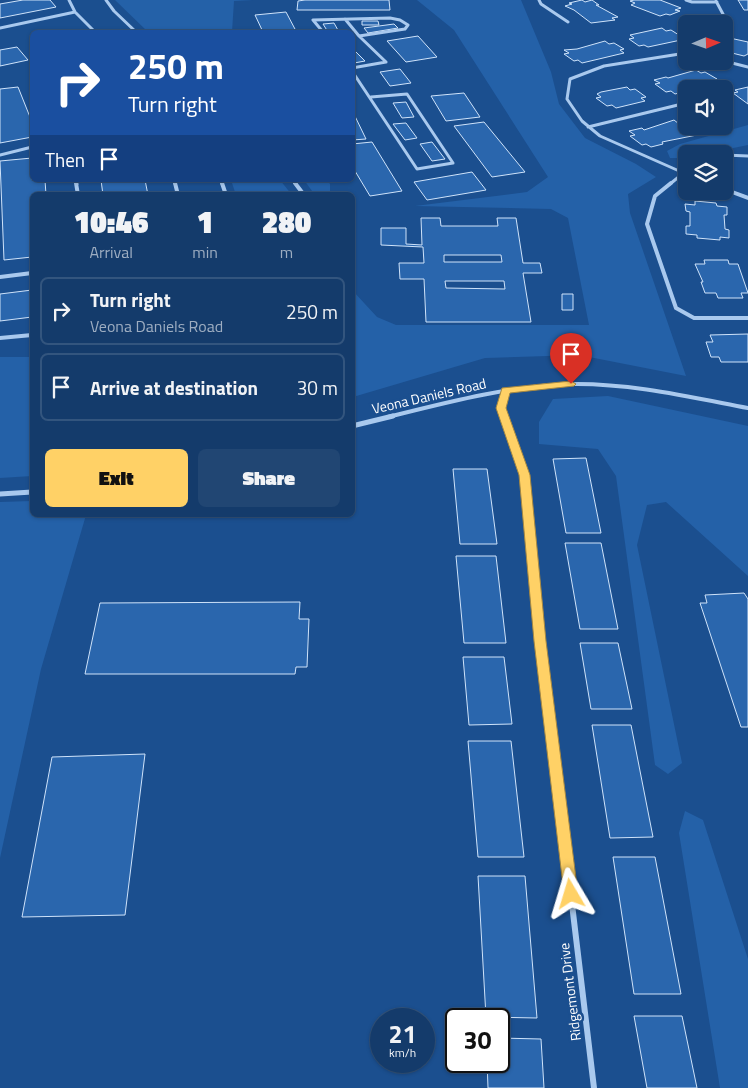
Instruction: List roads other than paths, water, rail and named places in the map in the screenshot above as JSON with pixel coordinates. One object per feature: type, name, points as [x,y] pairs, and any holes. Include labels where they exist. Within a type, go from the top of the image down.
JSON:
[{"type":"street","points":[[69,0],[74,12],[93,30]]},
{"type":"street","points":[[106,0],[114,11],[134,30]]},
{"type":"street","points":[[539,0],[568,22]]},
{"type":"street","points":[[686,0],[692,2],[716,1],[723,15]]},
{"type":"street","points":[[0,28],[74,12]]},
{"type":"street","points":[[321,30],[313,20],[390,18],[408,24],[405,29],[359,36]]},
{"type":"street","points":[[345,19],[354,30]]},
{"type":"street","points":[[355,31],[386,62],[355,68]]},
{"type":"street","points":[[678,53],[604,66],[570,79],[567,99],[582,121],[600,136],[678,170]]},
{"type":"street","points":[[733,63],[748,68]]},
{"type":"street","points":[[355,74],[417,169],[453,163],[407,94],[371,97]]},
{"type":"street","points":[[355,81],[359,80]]},
{"type":"street","points":[[588,127],[678,105]]},
{"type":"street","points":[[0,155],[30,148]]},
{"type":"street","points":[[733,155],[748,156]]},
{"type":"street","points":[[678,178],[655,196],[647,224],[676,308],[694,318],[748,318]]},
{"type":"street","points":[[733,192],[748,198]]},
{"type":"street","points":[[0,277],[30,274]]},
{"type":"street","points":[[0,338],[30,335]]},
{"type":"street","name":"Veona Daniels Road","points":[[355,425],[505,390],[571,384],[660,392],[748,408]]},
{"type":"street","name":"Ridgemont Drive","points":[[505,390],[501,408],[525,475],[540,641],[594,1088]]},
{"type":"street","points":[[0,494],[30,492]]}]
